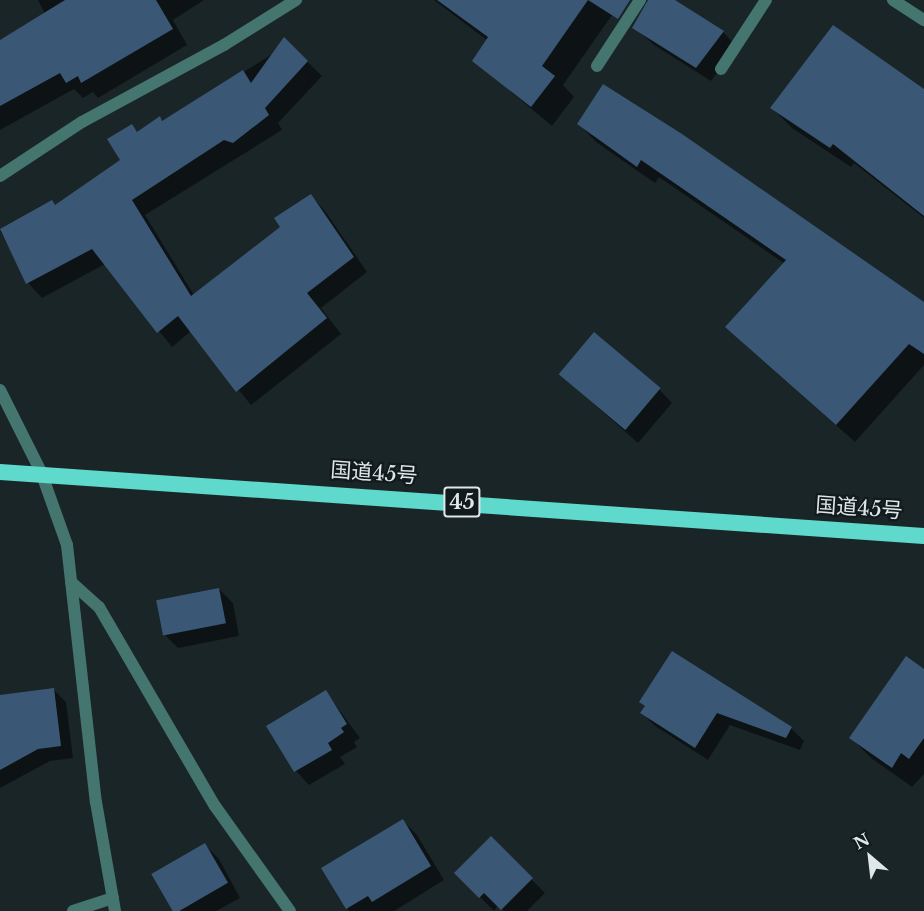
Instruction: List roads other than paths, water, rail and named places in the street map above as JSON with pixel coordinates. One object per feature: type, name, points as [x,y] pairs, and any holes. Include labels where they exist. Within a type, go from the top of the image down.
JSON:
[{"type":"highway","name":"国道45号","points":[[0,472],[41,472],[924,536]]},
{"type":"street","points":[[0,176],[82,122],[224,45],[296,0]]},
{"type":"street","points":[[597,66],[640,0]]},
{"type":"street","points":[[721,69],[766,0]]},
{"type":"street","points":[[893,0],[924,20]]},
{"type":"street","points":[[0,390],[41,472],[67,545],[96,802],[115,911]]},
{"type":"street","points":[[71,582],[99,607],[215,806],[290,911]]},
{"type":"street","points":[[73,911],[113,898]]}]
